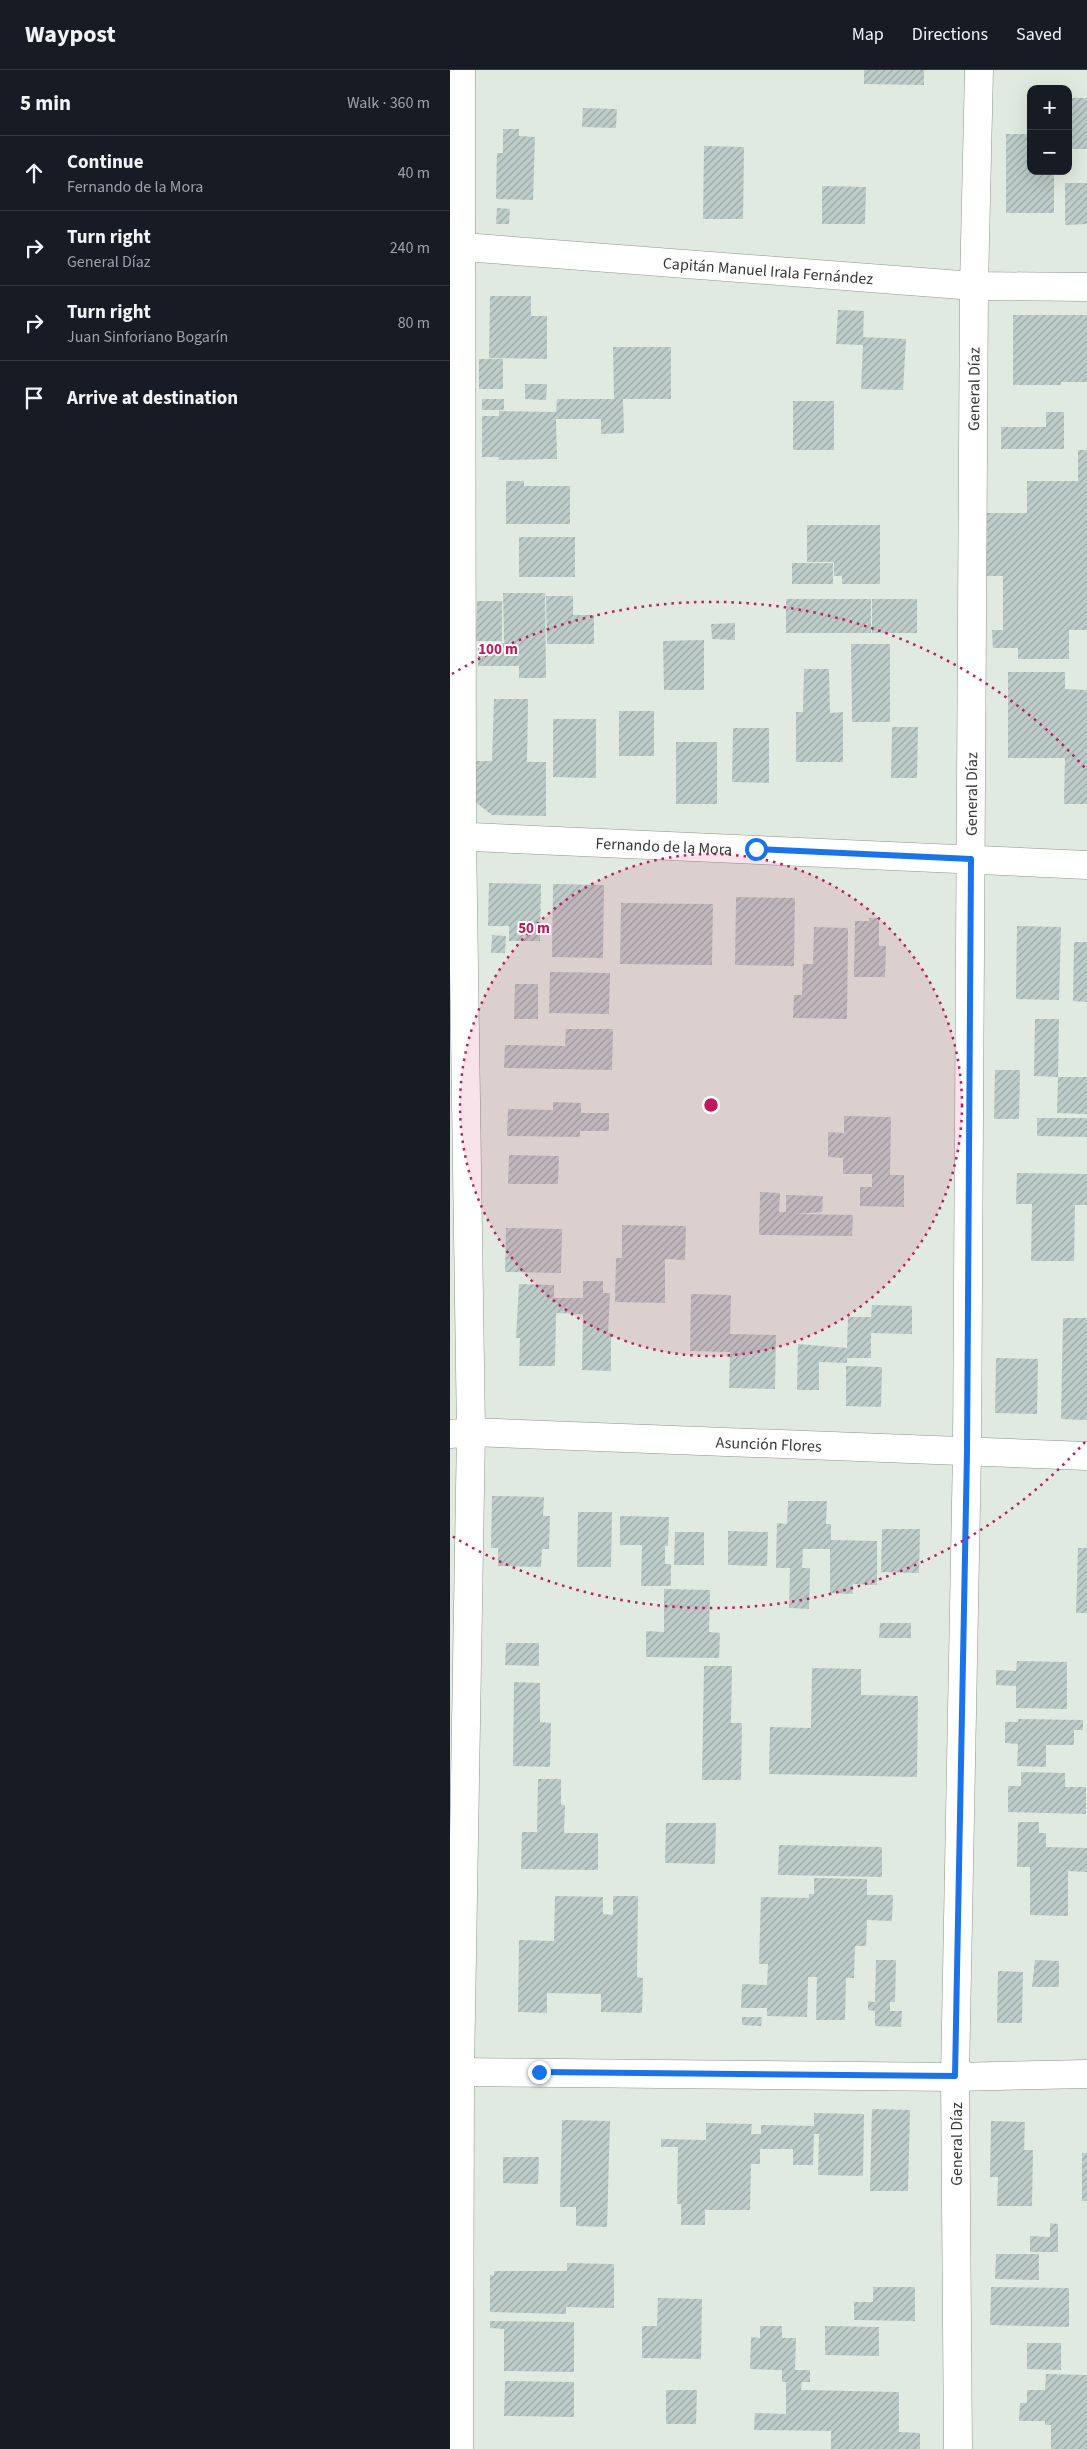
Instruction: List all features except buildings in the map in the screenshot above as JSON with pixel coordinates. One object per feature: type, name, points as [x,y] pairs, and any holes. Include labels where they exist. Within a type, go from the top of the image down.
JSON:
[{"type":"street","points":[[459,2449],[455,2072],[461,1433],[456,836],[455,246],[461,70]]},
{"type":"street","name":"General Díaz","points":[[958,2449],[955,2076],[967,1452],[974,286],[979,70]]},
{"type":"street","name":"Capitán Manuel Irala Fernández","points":[[455,246],[974,286],[1087,287]]},
{"type":"street","name":"Fernando de la Mora","points":[[456,836],[1087,865]]},
{"type":"street","name":"Asunción Flores","points":[[461,1433],[1087,1456]]},
{"type":"street","points":[[455,2072],[955,2076],[1087,2074]]},
{"type":"route","points":[[539,2072],[955,2076],[967,1452],[971,859],[756,849]]}]
